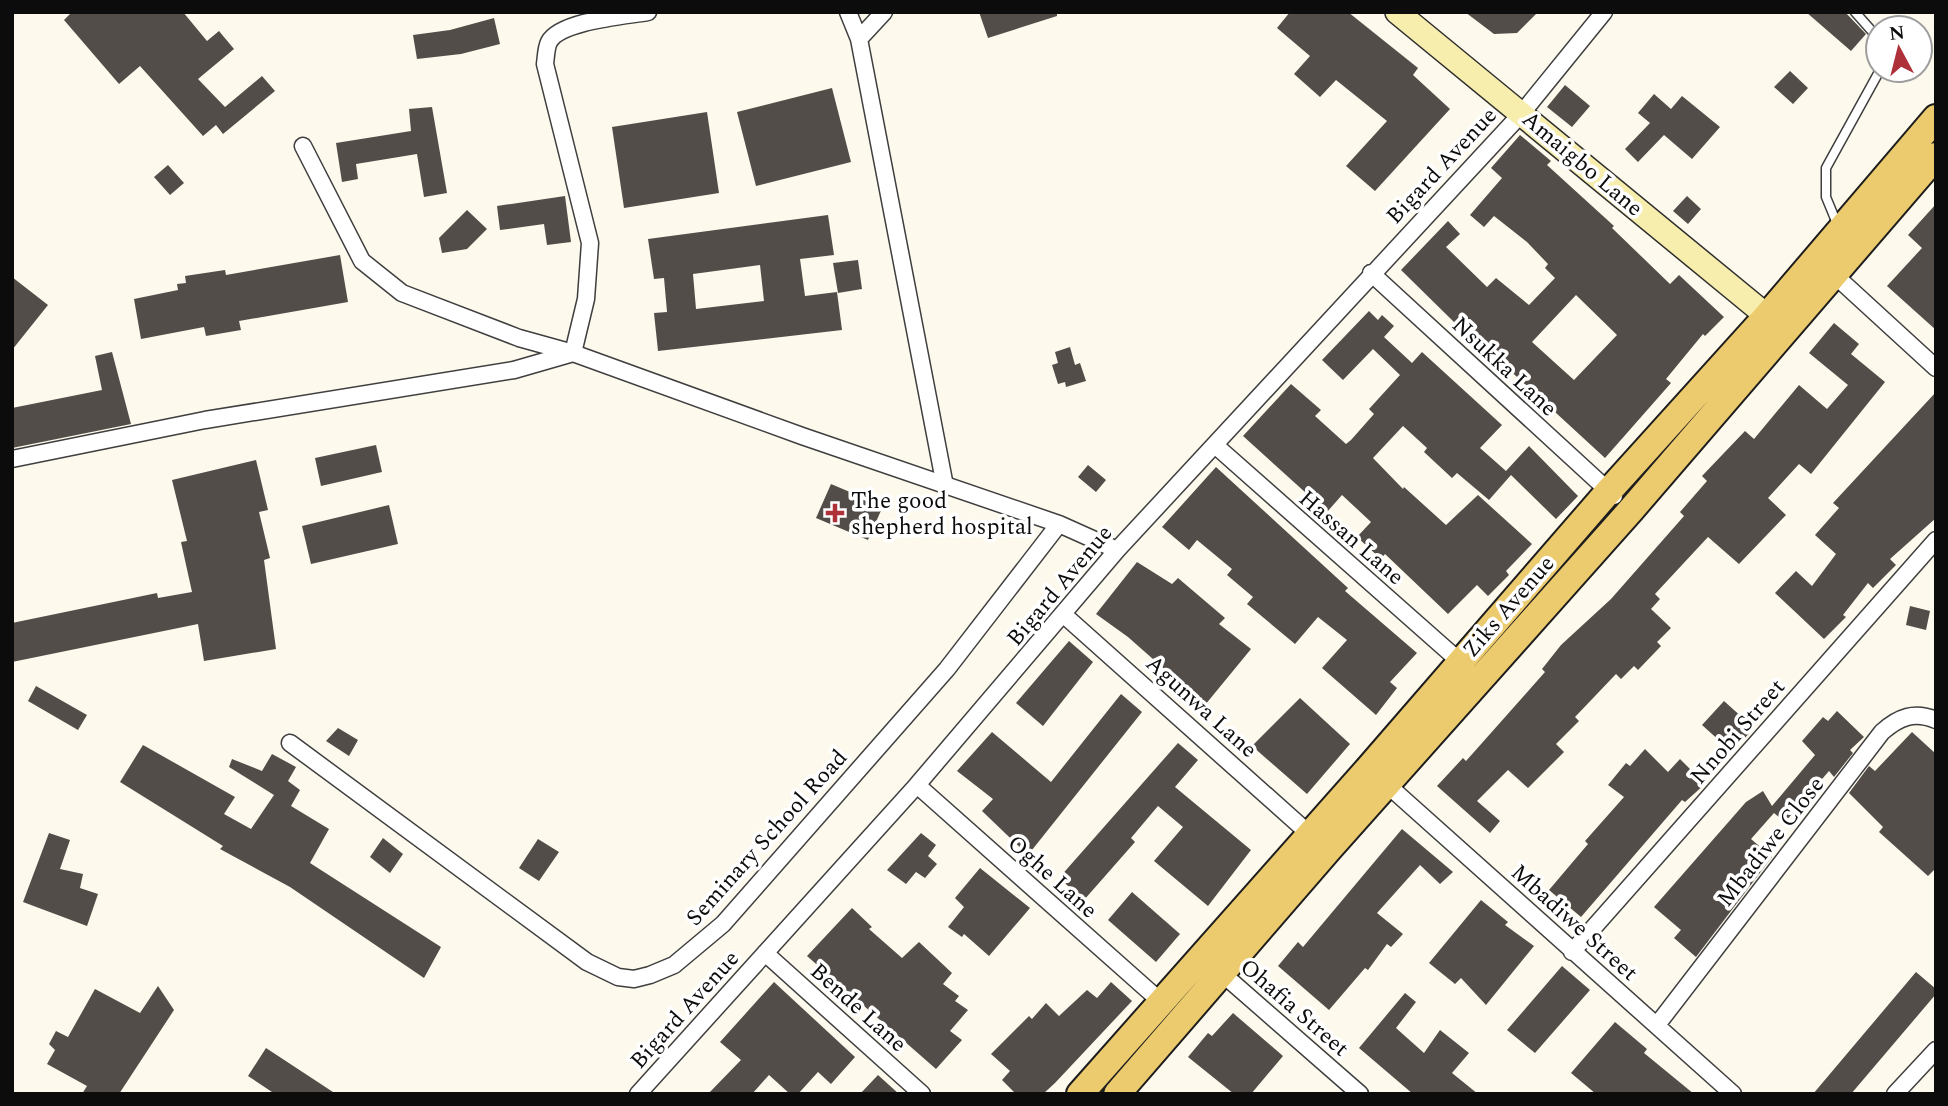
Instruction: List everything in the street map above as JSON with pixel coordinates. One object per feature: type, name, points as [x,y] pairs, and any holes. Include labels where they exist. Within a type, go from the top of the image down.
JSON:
[{"type":"main road","name":"Amaigbo Lane","points":[[1397,12],[1767,316]]},
{"type":"main road","name":"Ziks Avenue","points":[[1080,1094],[1199,956],[1319,841],[1378,777],[1480,679],[1631,510],[1826,266],[1840,231],[1936,118]]},
{"type":"main road","name":"Ziks Avenue","points":[[1378,777],[1459,662],[1608,492],[1767,316],[1826,266],[1936,156]]},
{"type":"main road","name":"Ziks Avenue","points":[[1117,1094],[1221,972],[1319,841]]},
{"type":"street","points":[[573,354],[586,299],[590,243],[545,64],[549,40],[565,27],[648,12]]},
{"type":"street","points":[[848,12],[859,39],[946,486]]},
{"type":"street","points":[[859,39],[884,12]]},
{"type":"street","name":"Bigard Avenue","points":[[638,1094],[917,785],[1117,550],[1522,113],[1604,12]]},
{"type":"street","points":[[303,146],[362,261],[378,277],[415,298],[519,338],[573,354],[1059,524],[1117,550]]},
{"type":"street","points":[[1826,266],[1936,368]]},
{"type":"street","name":"Nsukka Lane","points":[[1371,273],[1608,492],[1631,510]]},
{"type":"street","points":[[12,459],[205,420],[514,370],[573,354]]},
{"type":"street","name":"Hassan Lane","points":[[1216,446],[1480,679]]},
{"type":"street","name":"Seminary School Road","points":[[290,743],[587,962],[618,976],[634,979],[650,975],[674,965],[723,924],[947,669],[1059,524]]},
{"type":"street","name":"Nnobi Street","points":[[1572,952],[1936,540]]},
{"type":"street","name":"Agunwa Lane","points":[[1064,615],[1319,841]]},
{"type":"street","name":"Mbadiwe Close","points":[[1657,1025],[1882,732],[1899,718],[1908,715],[1936,720]]},
{"type":"street","name":"Mbadiwe Street","points":[[1378,777],[1733,1094]]},
{"type":"street","name":"Oghe Lane","points":[[917,785],[1159,1000]]},
{"type":"street","name":"Bende Lane","points":[[765,953],[922,1094]]},
{"type":"street","name":"Ohafia Street","points":[[1199,956],[1221,972],[1360,1094]]},
{"type":"street","points":[[1895,1094],[1936,1050]]},
{"type":"lane","points":[[1840,231],[1826,197],[1826,168],[1872,84]]},
{"type":"building","points":[[72,12],[183,12],[207,41],[219,31],[234,49],[198,79],[225,107],[262,76],[275,91],[223,134],[216,125],[203,136],[140,66],[119,84],[64,20]]},
{"type":"building","points":[[979,12],[1057,12],[1057,16],[988,38]]},
{"type":"building","points":[[1290,12],[1348,12],[1418,68],[1413,75],[1450,109],[1375,191],[1346,166],[1387,121],[1336,80],[1320,97],[1294,74],[1310,56],[1277,28]]},
{"type":"building","points":[[1465,12],[1538,12],[1517,33],[1494,34]]},
{"type":"building","points":[[1806,12],[1845,12],[1864,32],[1864,36],[1851,51]]},
{"type":"building","points":[[494,18],[500,44],[461,54],[417,59],[413,35],[450,30]]},
{"type":"building","points":[[1790,71],[1808,88],[1793,104],[1774,87]]},
{"type":"building","points":[[1565,85],[1590,106],[1572,127],[1547,107]]},
{"type":"building","points":[[832,88],[851,162],[756,186],[737,112]]},
{"type":"building","points":[[1654,94],[1671,109],[1682,96],[1720,127],[1692,159],[1664,135],[1638,162],[1625,149],[1650,123],[1638,113]]},
{"type":"building","points":[[432,107],[447,193],[424,197],[417,154],[356,164],[358,179],[342,182],[336,143],[411,131],[409,109]]},
{"type":"building","points":[[707,112],[719,193],[624,208],[612,127]]},
{"type":"building","points":[[1520,135],[1551,161],[1547,165],[1614,226],[1612,228],[1670,284],[1679,275],[1724,317],[1705,336],[1703,334],[1666,379],[1671,383],[1605,458],[1478,341],[1474,346],[1452,326],[1455,323],[1401,270],[1448,221],[1460,234],[1446,247],[1487,287],[1496,278],[1529,305],[1555,278],[1545,268],[1548,264],[1527,242],[1494,216],[1484,227],[1470,215],[1502,178],[1491,168]],"holes":[[[1576,295],[1617,335],[1574,380],[1532,342]]]},
{"type":"building","points":[[168,165],[184,183],[170,195],[154,177]]},
{"type":"building","points":[[565,196],[571,242],[547,245],[544,224],[500,230],[497,206]]},
{"type":"building","points":[[1687,196],[1701,209],[1688,224],[1673,211]]},
{"type":"building","points":[[1936,204],[1936,330],[1887,286],[1922,248],[1908,235]]},
{"type":"building","points":[[467,210],[487,229],[467,249],[442,253],[439,238]]},
{"type":"building","points":[[828,215],[834,255],[800,259],[805,296],[837,292],[842,330],[658,351],[654,313],[667,312],[664,278],[654,279],[648,239]],"holes":[[[760,265],[764,301],[696,309],[693,274]]]},
{"type":"building","points":[[340,255],[348,302],[239,321],[241,330],[206,336],[204,327],[141,339],[134,299],[178,290],[177,284],[186,283],[185,276],[225,270],[226,275]]},
{"type":"building","points":[[858,260],[862,289],[838,293],[833,263]]},
{"type":"building","points":[[12,277],[48,305],[12,350]]},
{"type":"building","points":[[1369,311],[1378,320],[1382,315],[1394,326],[1384,337],[1412,363],[1422,352],[1502,425],[1480,448],[1506,471],[1529,446],[1578,496],[1556,519],[1511,475],[1489,500],[1457,473],[1452,478],[1424,452],[1427,448],[1403,426],[1373,458],[1403,489],[1404,487],[1446,525],[1478,495],[1532,544],[1506,571],[1509,575],[1488,596],[1477,585],[1448,614],[1385,554],[1381,559],[1357,537],[1371,522],[1342,495],[1327,512],[1243,436],[1291,384],[1321,410],[1315,416],[1346,444],[1351,440],[1374,414],[1369,409],[1400,375],[1373,349],[1343,380],[1322,360]]},
{"type":"building","points":[[1834,323],[1859,344],[1851,354],[1885,382],[1811,474],[1799,464],[1768,498],[1786,515],[1739,564],[1708,537],[1655,594],[1660,599],[1651,609],[1671,628],[1657,642],[1661,646],[1638,670],[1634,666],[1621,679],[1616,674],[1575,717],[1579,721],[1556,744],[1564,752],[1528,788],[1508,770],[1477,801],[1500,821],[1490,833],[1437,786],[1463,758],[1466,761],[1545,672],[1542,669],[1561,645],[1611,599],[1684,516],[1680,512],[1707,481],[1702,476],[1745,431],[1754,439],[1799,385],[1827,409],[1848,385],[1809,353]]},
{"type":"building","points":[[1070,347],[1075,365],[1080,363],[1086,381],[1066,387],[1065,382],[1058,384],[1052,365],[1058,363],[1055,352]]},
{"type":"building","points":[[112,352],[131,424],[12,448],[12,408],[102,390],[95,356]]},
{"type":"building","points":[[1936,392],[1936,518],[1890,559],[1896,565],[1873,588],[1868,583],[1843,615],[1846,617],[1824,639],[1775,593],[1796,571],[1812,586],[1836,554],[1815,535],[1839,508],[1833,503]]},
{"type":"building","points":[[376,445],[382,472],[321,486],[315,458]]},
{"type":"building","points":[[256,460],[268,510],[259,512],[270,558],[264,560],[276,649],[204,661],[198,624],[12,662],[12,623],[157,593],[158,598],[192,592],[181,542],[187,541],[172,480]]},
{"type":"building","points":[[1088,465],[1106,480],[1096,492],[1078,477]]},
{"type":"building","points":[[1216,467],[1348,588],[1345,591],[1417,653],[1390,682],[1397,688],[1376,715],[1322,668],[1347,640],[1318,617],[1295,644],[1247,604],[1253,597],[1227,575],[1232,569],[1197,540],[1189,550],[1162,527]]},
{"type":"building","points":[[831,484],[883,506],[868,540],[816,518]]},
{"type":"building","points":[[389,505],[398,544],[311,564],[302,526]]},
{"type":"building","points":[[1137,562],[1172,584],[1178,578],[1225,618],[1219,624],[1251,649],[1205,705],[1128,637],[1096,614]]},
{"type":"building","points":[[1910,606],[1930,611],[1926,630],[1906,625]]},
{"type":"building","points":[[1069,641],[1093,662],[1043,726],[1016,703]]},
{"type":"building","points":[[36,686],[87,715],[78,730],[28,701]]},
{"type":"building","points":[[1121,694],[1142,712],[1028,855],[982,811],[993,799],[957,771],[992,732],[1051,782]]},
{"type":"building","points":[[1300,698],[1350,744],[1307,794],[1252,746]]},
{"type":"building","points":[[1724,701],[1754,728],[1732,752],[1702,725]]},
{"type":"building","points":[[1837,711],[1864,737],[1850,750],[1853,753],[1834,777],[1829,771],[1785,822],[1774,813],[1751,839],[1772,857],[1696,957],[1674,938],[1681,930],[1654,907],[1746,802],[1763,791],[1772,806],[1815,755],[1802,741],[1823,717],[1828,721]]},
{"type":"building","points":[[338,728],[358,740],[349,756],[326,741]]},
{"type":"building","points":[[1912,732],[1936,754],[1936,868],[1928,876],[1879,832],[1883,827],[1849,793],[1869,766],[1875,771]]},
{"type":"building","points":[[1178,743],[1198,760],[1175,787],[1251,850],[1208,906],[1154,861],[1183,827],[1158,806],[1131,838],[1135,842],[1084,900],[1059,878]]},
{"type":"building","points":[[143,745],[235,797],[224,814],[251,829],[274,795],[229,767],[232,759],[262,771],[272,754],[296,767],[288,781],[300,790],[291,806],[329,829],[310,863],[441,947],[424,978],[290,887],[220,849],[223,846],[120,782]]},
{"type":"building","points":[[1645,749],[1668,772],[1680,759],[1705,784],[1685,802],[1682,800],[1581,917],[1549,890],[1588,844],[1585,841],[1624,797],[1608,785],[1626,763],[1630,766]]},
{"type":"building","points":[[1402,829],[1453,872],[1440,884],[1420,865],[1377,913],[1403,934],[1391,947],[1387,944],[1368,970],[1365,968],[1329,1010],[1278,966],[1298,942],[1303,947]]},
{"type":"building","points":[[49,833],[70,840],[60,869],[83,874],[80,888],[98,894],[87,926],[23,902]]},
{"type":"building","points":[[921,833],[936,845],[928,856],[937,864],[925,878],[916,872],[906,884],[887,870]]},
{"type":"building","points":[[383,838],[403,854],[390,873],[370,857]]},
{"type":"building","points":[[538,839],[559,852],[539,881],[519,868]]},
{"type":"building","points":[[980,868],[1030,908],[989,956],[964,934],[962,937],[948,927],[964,907],[955,898]]},
{"type":"building","points":[[1132,892],[1180,934],[1156,962],[1108,920]]},
{"type":"building","points":[[1481,900],[1508,922],[1505,925],[1534,946],[1486,1005],[1461,978],[1455,984],[1429,963]]},
{"type":"building","points":[[852,908],[872,927],[869,929],[902,958],[919,942],[952,973],[943,984],[959,996],[955,1001],[968,1010],[950,1031],[962,1040],[936,1069],[807,956]]},
{"type":"building","points":[[1562,966],[1590,990],[1535,1053],[1507,1030]]},
{"type":"building","points":[[1916,972],[1936,989],[1936,994],[1851,1094],[1813,1094]]},
{"type":"building","points":[[774,982],[855,1057],[831,1084],[818,1072],[798,1094],[790,1094],[769,1075],[752,1094],[708,1094],[741,1060],[720,1042]]},
{"type":"building","points":[[1111,982],[1132,1001],[1043,1094],[1016,1094],[1002,1080],[1010,1071],[991,1054],[1029,1016],[1032,1019],[1046,1003],[1059,1016],[1087,990],[1097,998]]},
{"type":"building","points":[[158,986],[174,1010],[119,1094],[82,1094],[87,1086],[47,1064],[55,1050],[49,1044],[56,1031],[68,1037],[95,989],[140,1013]]},
{"type":"building","points":[[1405,993],[1416,1002],[1396,1028],[1424,1053],[1440,1030],[1469,1053],[1452,1073],[1478,1094],[1413,1094],[1359,1048]]},
{"type":"building","points":[[1233,1013],[1283,1056],[1251,1094],[1234,1094],[1188,1057],[1208,1033],[1212,1036]]},
{"type":"building","points":[[1615,1022],[1647,1049],[1644,1053],[1694,1094],[1596,1094],[1571,1073]]},
{"type":"building","points":[[266,1048],[336,1094],[275,1094],[248,1076]]},
{"type":"building","points":[[878,1075],[899,1094],[860,1094]]},
{"type":"place","name":"The good shepherd hospital","points":[[835,513]]}]
